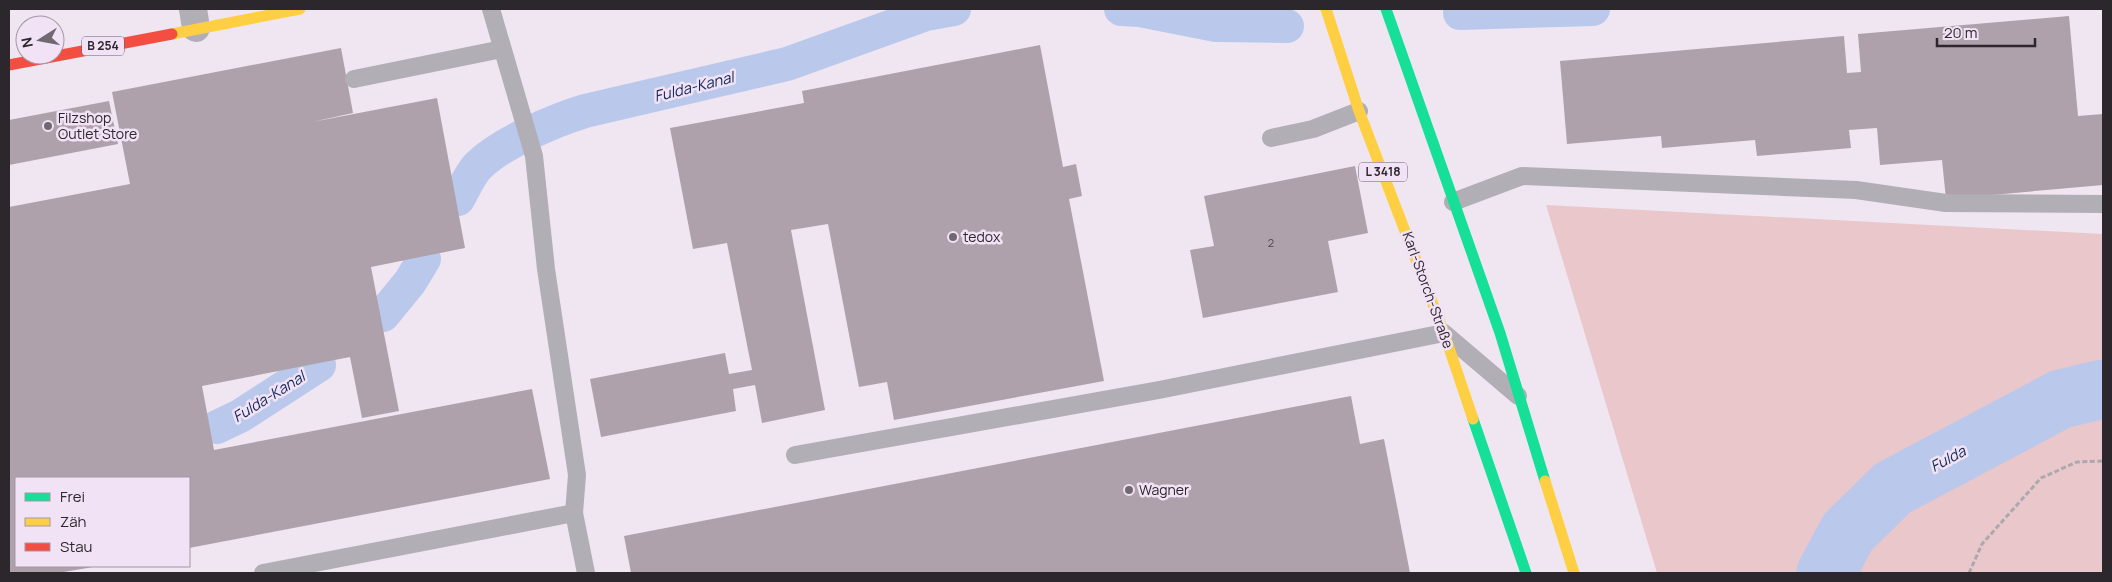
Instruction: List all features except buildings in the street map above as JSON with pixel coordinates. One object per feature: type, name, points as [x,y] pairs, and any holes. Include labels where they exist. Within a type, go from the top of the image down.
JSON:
[{"type":"main road","name":"B 254","points":[[9,65],[194,18],[300,9]]},
{"type":"main road","name":"Karl-Storch-Straße","points":[[1326,9],[1359,111],[1444,333],[1526,573]]},
{"type":"main road","points":[[1386,9],[1500,334],[1574,573]]},
{"type":"lane","points":[[491,9],[534,156],[546,269],[578,475],[574,513],[586,573]]},
{"type":"lane","points":[[354,79],[502,48]]},
{"type":"lane","points":[[1271,138],[1313,129],[1359,111]]},
{"type":"lane","points":[[1453,202],[1522,176],[1856,190],[1946,203],[2103,204]]},
{"type":"lane","points":[[795,455],[1159,390],[1444,333],[1520,398]]},
{"type":"lane","points":[[263,573],[574,513]]},
{"type":"path","points":[[1969,573],[1982,544],[2041,478],[2077,462],[2103,461]]},
{"type":"shaded area","points":[[1546,205],[2103,234],[2103,573],[1657,573]]},
{"type":"waterway","name":"Fulda-Kanal","points":[[458,199],[475,169],[488,157],[514,141],[558,121],[585,111],[787,64],[926,14],[954,9]]},
{"type":"waterway","name":"Fulda-Kanal","points":[[1121,9],[1140,10],[1216,25],[1287,26]]},
{"type":"waterway","name":"Fulda-Kanal","points":[[1460,13],[1593,9]]},
{"type":"waterway","name":"Fulda-Kanal","points":[[383,315],[410,282],[424,259]]},
{"type":"waterway","name":"Fulda-Kanal","points":[[217,427],[240,416],[319,365]]},
{"type":"waterway","name":"Fulda","points":[[1826,573],[1848,532],[1893,488],[2061,399],[2103,389]]},
{"type":"traffic: fast","points":[[1386,9],[1500,333],[1545,481]]},
{"type":"traffic: fast","points":[[1473,419],[1526,573]]},
{"type":"traffic: slow","points":[[172,34],[300,9]]},
{"type":"traffic: slow","points":[[1326,9],[1359,111],[1444,333],[1473,419]]},
{"type":"traffic: slow","points":[[1545,481],[1574,573]]},
{"type":"traffic: jam","points":[[9,65],[172,34]]},
{"type":"place","name":"Filzshop Outlet Store","points":[[48,126]]},
{"type":"place","name":"tedox","points":[[953,237]]},
{"type":"place","name":"Wagner","points":[[1129,490]]}]
